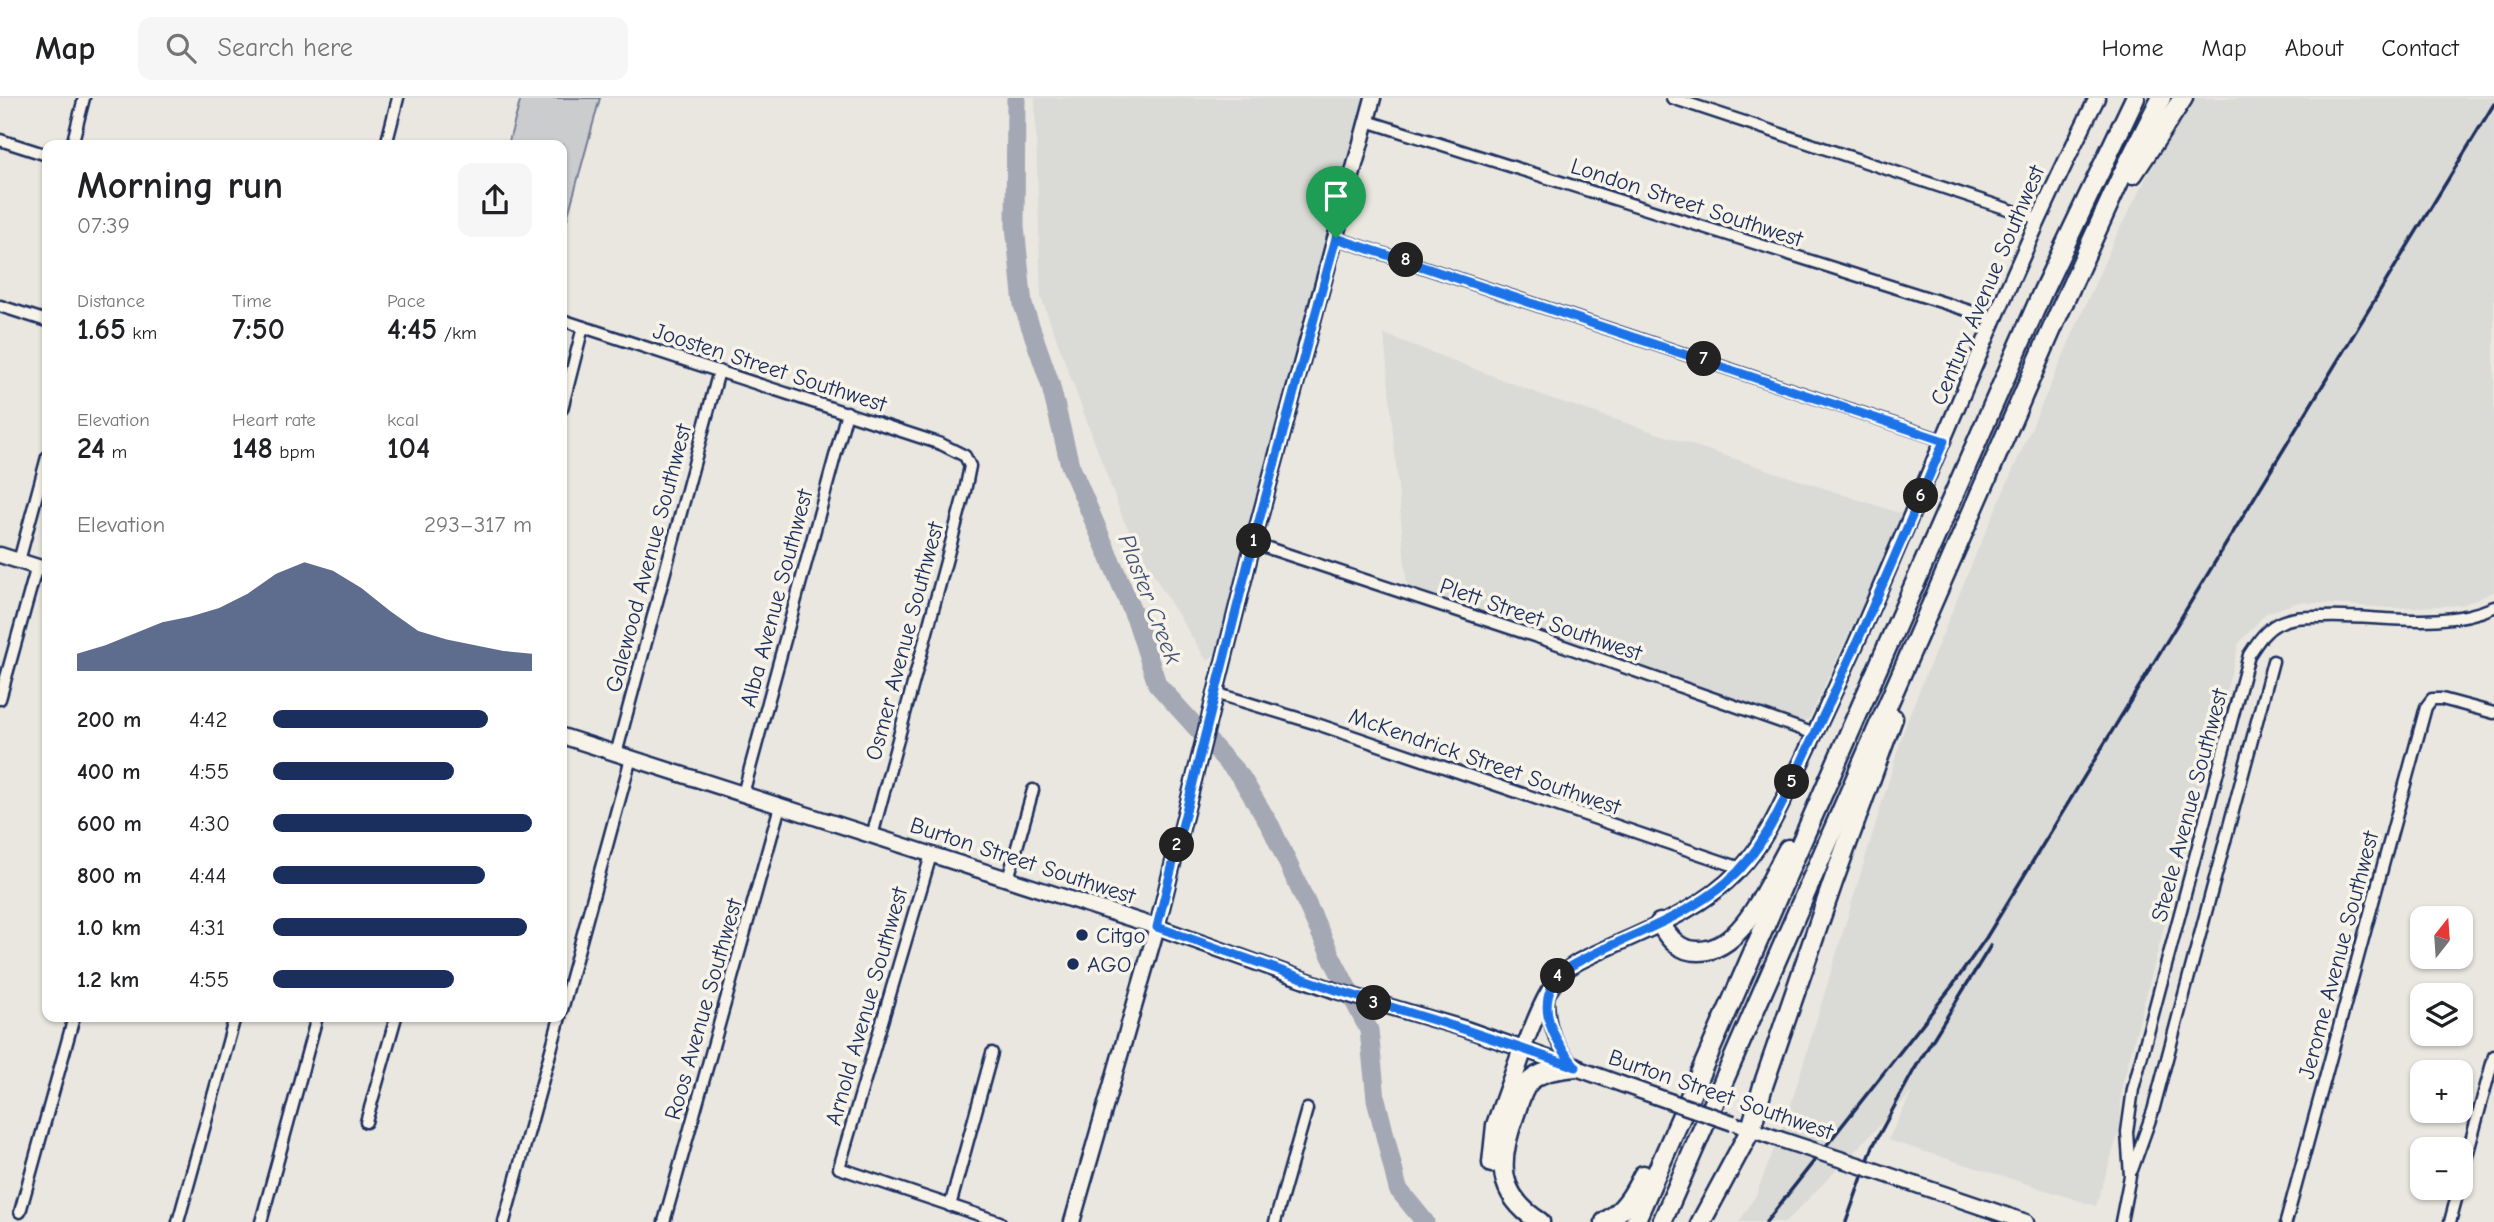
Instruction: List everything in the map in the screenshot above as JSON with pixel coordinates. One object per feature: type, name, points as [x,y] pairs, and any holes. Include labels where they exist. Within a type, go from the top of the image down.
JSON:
[{"type":"highway","points":[[1635,1222],[2043,290],[2135,98]]},
{"type":"highway","points":[[1662,1222],[2092,239],[2161,98]]},
{"type":"highway","points":[[2092,239],[2183,98]]},
{"type":"highway","points":[[1701,1222],[1751,1129],[1763,1086],[1850,833],[1889,730],[1924,621]]},
{"type":"highway","points":[[1660,923],[1674,943],[1695,951],[1709,950],[1734,936],[1758,903],[1834,770]]},
{"type":"highway","points":[[1519,1222],[1507,1207],[1496,1185],[1492,1147],[1499,1115],[1523,1049]]},
{"type":"highway","points":[[1540,1222],[1519,1205],[1508,1189],[1503,1171],[1504,1148],[1529,1082],[1545,1072],[1576,1067]]},
{"type":"highway","points":[[1605,1222],[1623,1208],[1647,1168],[1664,1152]]},
{"type":"main road","points":[[1072,1222],[1157,927],[1253,543],[1373,98]]},
{"type":"main road","name":"Century Avenue Southwest","points":[[1523,1049],[1548,990],[1557,977],[1569,967],[1660,923],[1719,888],[1741,868],[1773,820],[1815,734],[2038,219],[2097,98]]},
{"type":"main road","points":[[0,555],[42,568]]},
{"type":"main road","name":"Burton Street Southwest","points":[[567,738],[1157,927],[1336,990],[1523,1049],[2026,1222]]},
{"type":"street","points":[[73,140],[84,98]]},
{"type":"street","points":[[1672,98],[2038,219]]},
{"type":"street","points":[[387,140],[396,99]]},
{"type":"street","name":"London Street Southwest","points":[[1367,121],[1995,319]]},
{"type":"street","points":[[0,140],[42,153]]},
{"type":"street","points":[[1336,238],[1944,441]]},
{"type":"street","points":[[0,306],[42,319]]},
{"type":"street","name":"Joosten Street Southwest","points":[[567,322],[847,412],[941,444],[965,456]]},
{"type":"street","points":[[567,389],[583,327]]},
{"type":"street","name":"Galewood Avenue Southwest","points":[[615,754],[719,371]]},
{"type":"street","name":"Alba Avenue Southwest","points":[[743,794],[847,412]]},
{"type":"street","name":"Osmer Avenue Southwest","points":[[872,836],[965,491],[970,466],[965,456]]},
{"type":"street","points":[[19,561],[42,476]]},
{"type":"street","name":"Plett Street Southwest","points":[[1253,543],[1555,643],[1815,734]]},
{"type":"street","points":[[0,699],[42,568]]},
{"type":"street","name":"Steele Avenue Southwest","points":[[2121,1222],[2130,1176],[2127,1132],[2133,1089],[2249,655],[2262,635],[2276,624],[2290,618],[2450,617],[2478,614],[2494,607]]},
{"type":"street","points":[[2130,1176],[2153,1111],[2273,661]]},
{"type":"street","name":"Jerome Avenue Southwest","points":[[2286,1222],[2426,707],[2432,699],[2442,699],[2494,713]]},
{"type":"street","name":"McKendrick Street Southwest","points":[[1213,700],[1314,723],[1741,868]]},
{"type":"street","points":[[567,992],[631,758]]},
{"type":"street","points":[[1008,879],[1033,790]]},
{"type":"street","name":"Roos Avenue Southwest","points":[[663,1222],[780,806]]},
{"type":"street","name":"Arnold Avenue Southwest","points":[[931,855],[839,1168],[950,1206]]},
{"type":"street","points":[[1548,990],[1552,1032],[1559,1047],[1576,1067]]},
{"type":"street","points":[[20,1212],[73,1022]]},
{"type":"street","points":[[178,1222],[234,1022]]},
{"type":"street","points":[[261,1222],[316,1022]]},
{"type":"street","points":[[366,1122],[395,1022]]},
{"type":"street","points":[[504,1222],[559,1022]]},
{"type":"street","points":[[992,1053],[950,1206],[1000,1222]]},
{"type":"street","points":[[2472,1137],[2494,1056]]},
{"type":"street","points":[[1275,1222],[1307,1109]]},
{"type":"street","points":[[2450,1222],[2456,1200]]},
{"type":"shaded area","points":[[521,98],[600,98],[567,219],[567,140],[509,140]]},
{"type":"shaded area","points":[[1035,98],[1364,98],[1215,654],[1207,661],[1123,519],[1041,297]]},
{"type":"shaded area","points":[[2196,98],[2494,98],[2494,592],[2462,605],[2392,608],[2299,602],[2266,613],[2239,643],[2122,1086],[2120,1128],[2096,1206],[1888,1140],[1912,1092],[1786,1222],[1739,1222],[1756,1195],[1789,1111],[1907,720],[1976,554],[2115,238],[2155,161]]},
{"type":"shaded area","points":[[1384,334],[1547,397],[1905,513],[1809,719],[1799,722],[1407,586]]},
{"type":"waterway","name":"Plaster Creek","points":[[1016,98],[1015,226],[1023,305],[1050,383],[1070,465],[1137,622],[1157,684],[1241,777],[1271,827],[1369,1030],[1376,1099],[1398,1189],[1425,1222]]},
{"type":"railway","points":[[1766,1222],[1953,985],[1986,938],[2494,104]]},
{"type":"railway","points":[[1846,1222],[1873,1146],[1914,1070],[1991,945]]},
{"type":"place","name":"Citgo","points":[[1082,935]]},
{"type":"place","name":"AGO","points":[[1073,964]]},
{"type":"route","points":[[1336,238],[1944,441],[1828,708],[1782,804],[1750,857],[1728,881],[1695,905],[1569,967],[1557,977],[1548,990],[1549,1025],[1554,1039],[1576,1067],[1336,990],[1157,927],[1200,747],[1336,238]]}]
